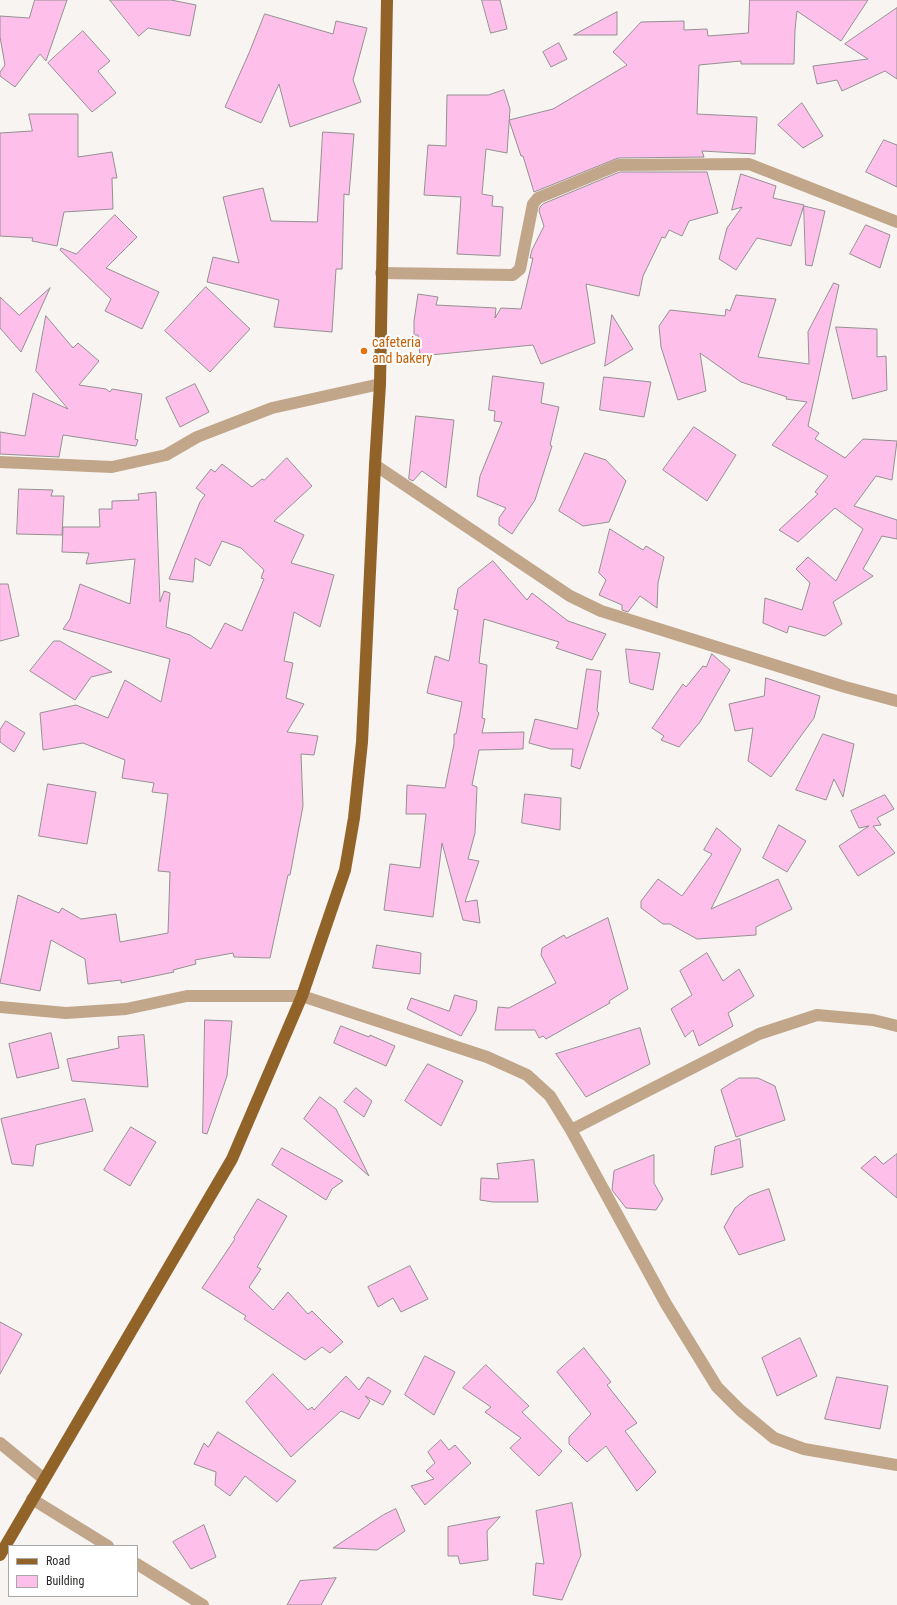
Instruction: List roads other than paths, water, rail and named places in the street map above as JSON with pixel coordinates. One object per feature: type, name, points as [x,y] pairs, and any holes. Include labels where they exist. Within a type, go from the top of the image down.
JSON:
[{"type":"main road","points":[[0,1555],[232,1159],[302,996],[345,870],[354,818],[362,742],[380,384],[387,0]]},
{"type":"street","points":[[381,273],[513,275],[520,269],[533,204],[538,198],[618,165],[749,164],[897,222]]},
{"type":"street","points":[[0,462],[112,467],[166,455],[197,437],[272,408],[380,384]]},
{"type":"street","points":[[375,465],[570,596],[601,611],[845,687],[897,701]]},
{"type":"street","points":[[0,1007],[66,1013],[126,1009],[187,996],[302,996],[487,1057],[527,1075],[550,1096],[571,1130],[666,1304],[717,1387],[740,1410],[774,1438],[804,1449],[897,1465]]},
{"type":"street","points":[[571,1130],[759,1034],[817,1015],[873,1020],[897,1026]]},
{"type":"street","points":[[0,1443],[44,1479]]},
{"type":"street","points":[[32,1499],[106,1545]]},
{"type":"street","points":[[138,1565],[203,1605]]},
{"type":"place","name":"cafeteria and bakery","points":[[364,351]]}]
